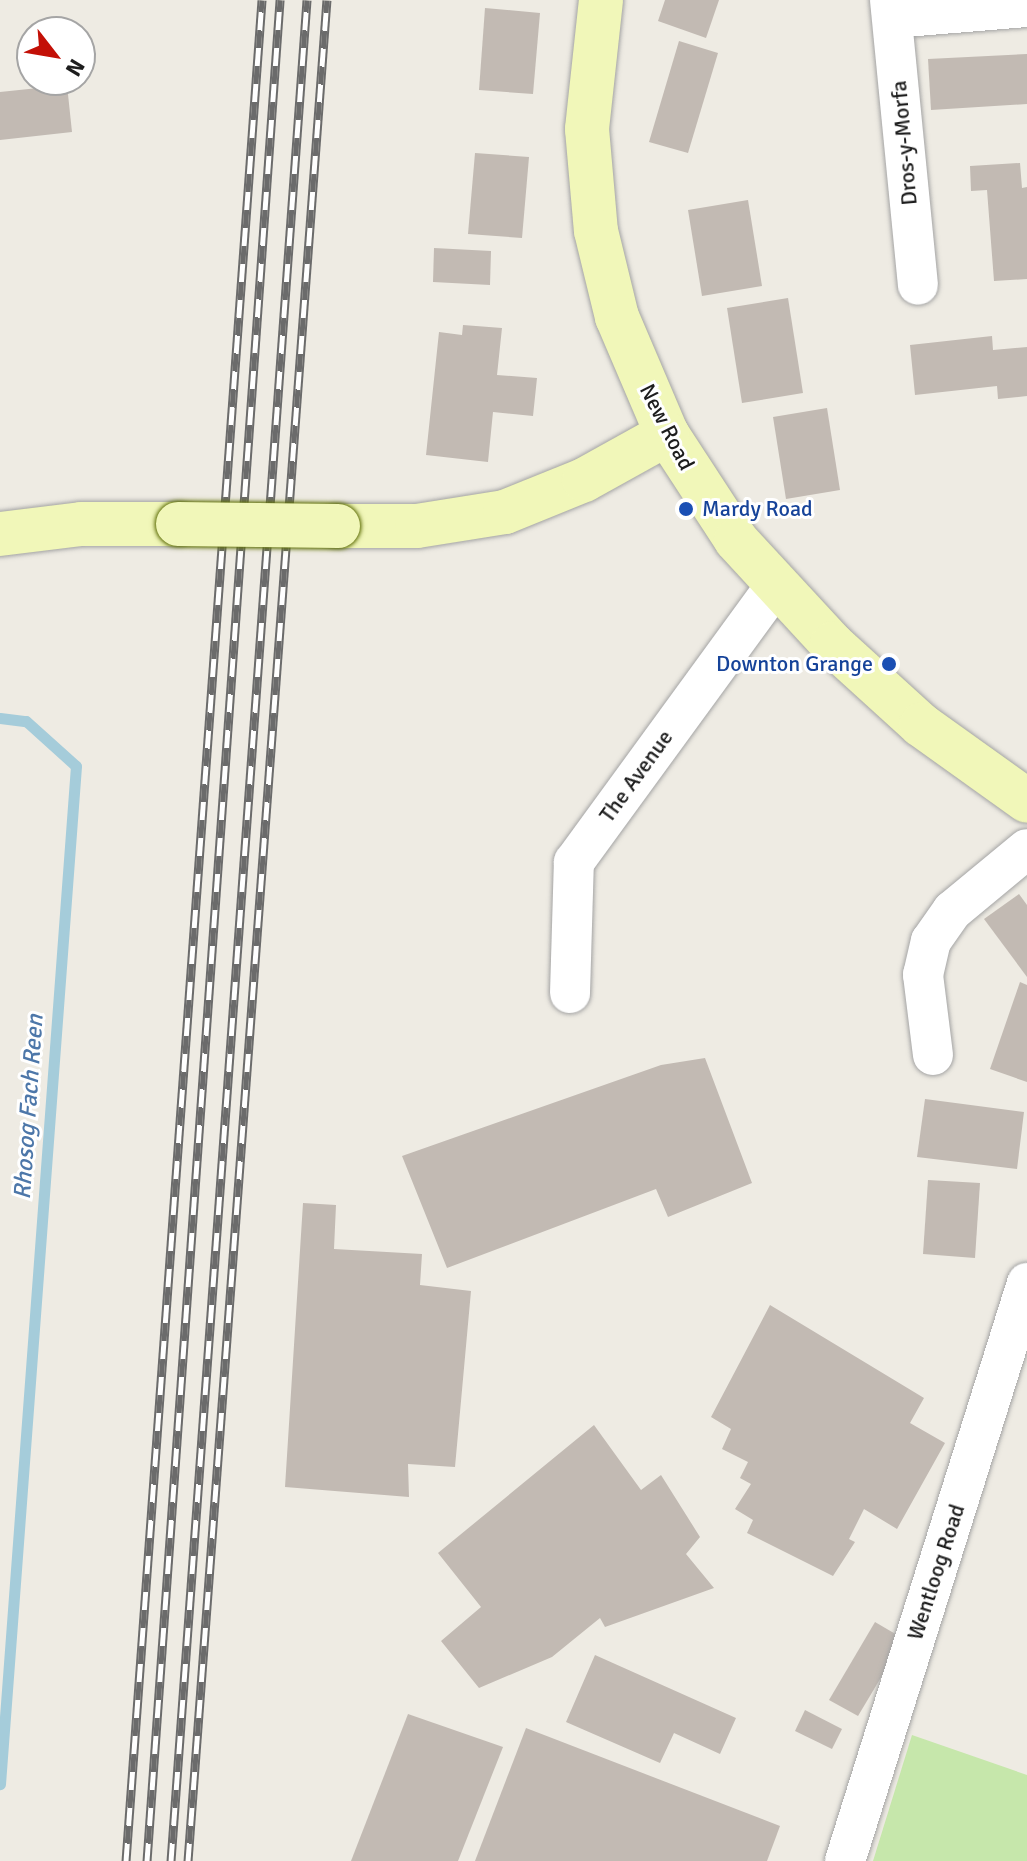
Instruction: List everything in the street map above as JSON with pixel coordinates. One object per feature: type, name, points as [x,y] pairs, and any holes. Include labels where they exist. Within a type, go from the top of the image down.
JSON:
[{"type":"main road","name":"New Road","points":[[601,0],[587,129],[596,231],[617,317],[667,434],[706,500],[776,585],[862,674],[1017,786]]},
{"type":"main road","points":[[0,534],[81,524],[417,526],[505,512],[584,480],[667,434]]},
{"type":"street","points":[[892,9],[1027,7]]},
{"type":"street","name":"Dros-y-Morfa","points":[[892,9],[918,285]]},
{"type":"street","name":"The Avenue","points":[[570,993],[574,862],[776,585]]},
{"type":"street","points":[[933,1055],[923,975],[931,941],[952,911],[1027,849]]},
{"type":"street","name":"Wentloog Road","points":[[845,1861],[1027,1283]]},
{"type":"green space","points":[[912,1735],[1027,1775],[1027,1861],[873,1861]]},
{"type":"building","points":[[665,0],[719,0],[706,38],[658,21]]},
{"type":"building","points":[[485,8],[540,13],[533,94],[479,90]]},
{"type":"building","points":[[679,41],[718,53],[688,153],[649,142]]},
{"type":"building","points":[[1027,54],[1027,104],[931,110],[928,59]]},
{"type":"building","points":[[16,90],[16,96],[68,96],[72,132],[0,140],[0,92]]},
{"type":"building","points":[[475,153],[529,157],[522,238],[468,234]]},
{"type":"building","points":[[1020,163],[1022,188],[1027,187],[1027,279],[994,281],[987,190],[971,191],[970,166]]},
{"type":"building","points":[[748,200],[762,286],[702,296],[688,210]]},
{"type":"building","points":[[434,248],[491,251],[490,285],[433,282]]},
{"type":"building","points":[[788,298],[803,393],[742,403],[727,308]]},
{"type":"building","points":[[463,325],[502,328],[497,375],[537,378],[533,416],[493,412],[488,462],[426,455],[439,332],[462,335]]},
{"type":"building","points":[[992,336],[993,350],[1027,347],[1027,396],[998,399],[997,386],[915,395],[910,345]]},
{"type":"building","points":[[827,408],[840,490],[786,499],[773,417]]},
{"type":"building","points":[[1019,894],[1027,905],[1027,977],[984,919]]},
{"type":"building","points":[[1020,982],[1027,985],[1027,1082],[990,1069]]},
{"type":"building","points":[[705,1058],[752,1183],[668,1217],[656,1189],[447,1268],[402,1156],[661,1065]]},
{"type":"building","points":[[925,1099],[1024,1112],[1017,1169],[917,1157]]},
{"type":"building","points":[[928,1180],[980,1183],[975,1258],[923,1254]]},
{"type":"building","points":[[303,1203],[336,1205],[334,1249],[422,1254],[420,1285],[471,1291],[455,1467],[408,1464],[409,1497],[285,1487]]},
{"type":"building","points":[[770,1305],[924,1398],[910,1423],[945,1443],[897,1529],[864,1509],[849,1539],[855,1542],[833,1576],[747,1533],[753,1520],[735,1509],[751,1484],[740,1478],[748,1462],[722,1449],[731,1429],[711,1417]]},
{"type":"building","points":[[594,1425],[641,1490],[661,1475],[700,1537],[686,1554],[714,1588],[605,1627],[600,1618],[552,1657],[479,1688],[441,1641],[481,1607],[438,1553]]},
{"type":"building","points":[[875,1622],[904,1639],[858,1716],[829,1700]]},
{"type":"building","points":[[595,1655],[736,1718],[720,1754],[674,1733],[660,1763],[566,1722]]},
{"type":"building","points":[[805,1710],[842,1729],[832,1749],[795,1731]]},
{"type":"building","points":[[408,1714],[503,1747],[458,1861],[351,1861]]},
{"type":"building","points":[[526,1728],[780,1826],[767,1861],[475,1861]]},
{"type":"waterway","name":"Rhosog Fach Reen","points":[[0,718],[26,721],[76,766],[0,1784]]},
{"type":"railway","points":[[126,1861],[262,0]]},
{"type":"railway","points":[[147,1861],[280,0]]},
{"type":"railway","points":[[171,1861],[307,0]]},
{"type":"railway","points":[[188,1861],[327,0]]},
{"type":"place","name":"Mardy Road","points":[[686,509]]},
{"type":"place","name":"Downton Grange","points":[[889,664]]}]
